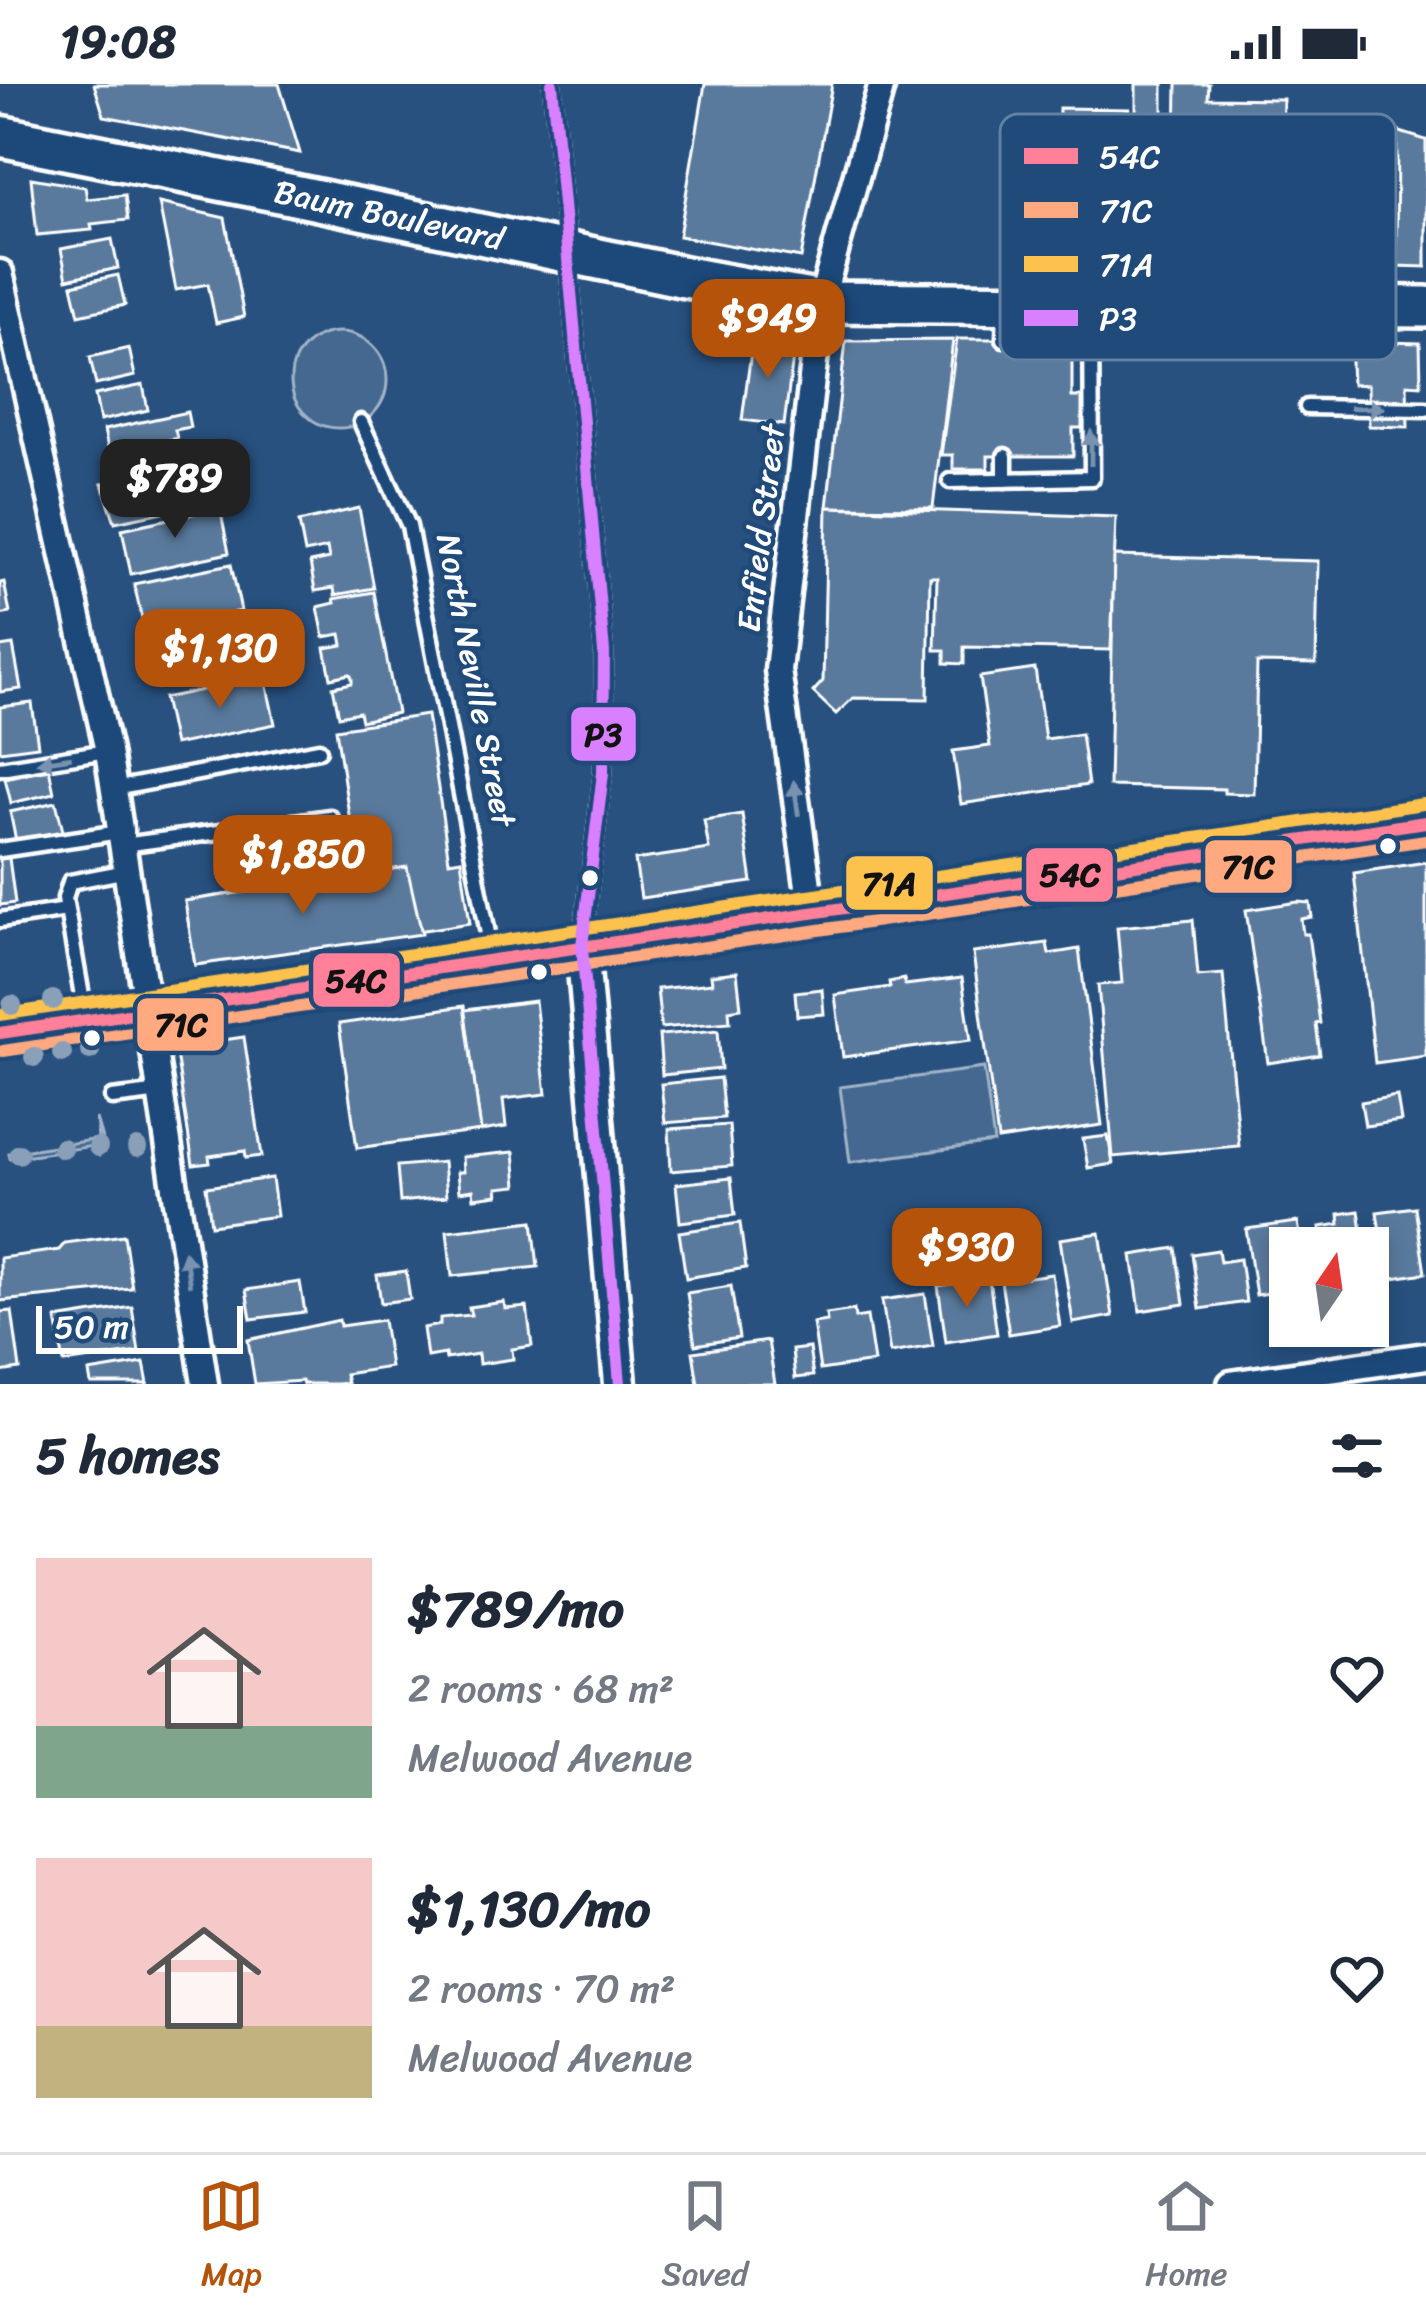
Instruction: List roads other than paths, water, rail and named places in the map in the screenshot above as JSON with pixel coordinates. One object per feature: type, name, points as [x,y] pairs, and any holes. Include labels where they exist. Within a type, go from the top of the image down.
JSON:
[{"type":"main road","name":"Baum Boulevard","points":[[0,136],[680,276],[821,302],[1000,321]]},
{"type":"main road","name":"Baum Boulevard","points":[[1396,307],[1426,307]]},
{"type":"main road","points":[[0,1033],[1426,822]]},
{"type":"street","name":"Enfield Street","points":[[812,914],[778,670],[821,302],[882,84]]},
{"type":"street","points":[[0,273],[109,751],[205,1384]]},
{"type":"street","points":[[582,946],[620,1384]]},
{"type":"street","points":[[1231,1384],[1426,1356]]},
{"type":"lane","points":[[552,84],[604,652],[603,772],[582,946]]},
{"type":"lane","points":[[950,481],[1092,478],[1091,360]]},
{"type":"lane","points":[[1307,406],[1426,409]]},
{"type":"lane","name":"North Neville Street","points":[[362,422],[410,526],[493,960]]},
{"type":"lane","points":[[1005,456],[1005,480]]},
{"type":"lane","points":[[114,789],[319,750]]},
{"type":"lane","points":[[0,768],[109,751]]},
{"type":"lane","points":[[0,850],[330,817]]},
{"type":"lane","points":[[87,1020],[65,898],[70,881],[127,872]]},
{"type":"lane","points":[[0,920],[68,910]]},
{"type":"lane","points":[[112,1098],[161,1092]]}]
